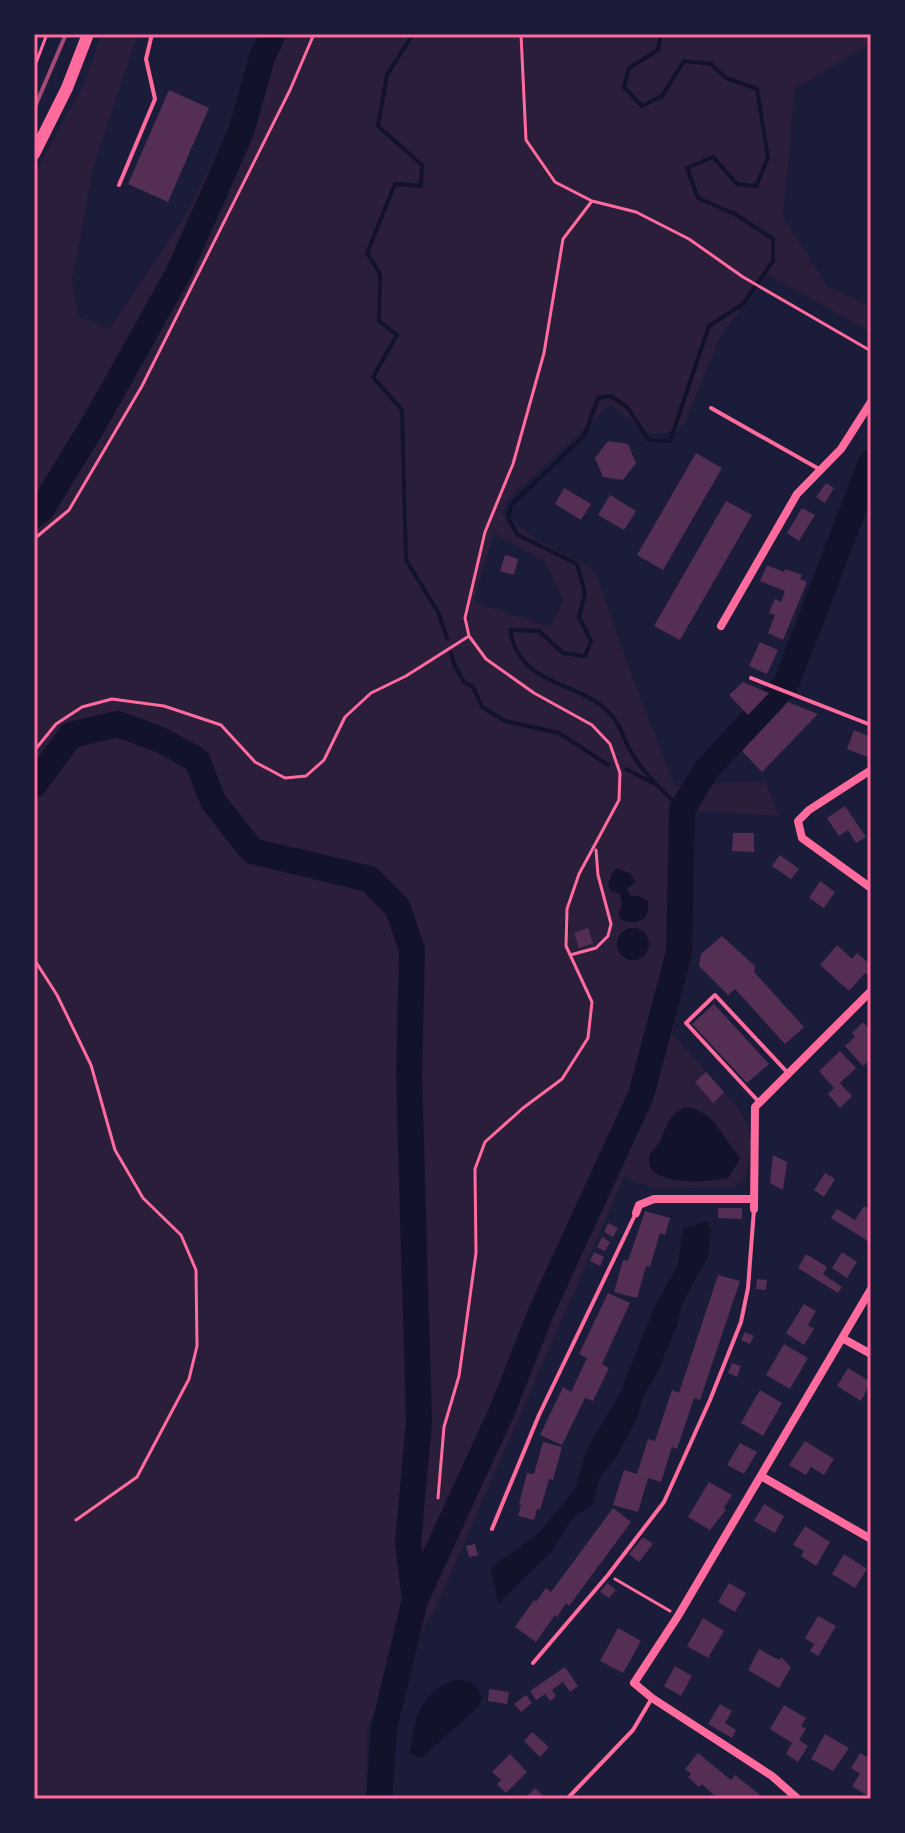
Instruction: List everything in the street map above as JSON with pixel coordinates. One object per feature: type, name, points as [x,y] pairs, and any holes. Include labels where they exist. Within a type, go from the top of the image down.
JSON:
[{"type":"main road","points":[[34,154],[67,88],[88,34]]},
{"type":"street","points":[[721,626],[797,494],[841,449],[871,402]]},
{"type":"street","points":[[871,770],[809,810],[798,821],[802,838],[871,888]]},
{"type":"street","points":[[636,1213],[639,1205],[654,1199],[754,1204],[755,1107],[871,991]]},
{"type":"street","points":[[798,1799],[772,1776],[634,1683],[678,1616],[871,1289]]},
{"type":"street","points":[[842,1338],[871,1354]]},
{"type":"street","points":[[761,1476],[871,1539]]},
{"type":"lane","points":[[119,185],[155,99],[146,59],[152,34]]},
{"type":"lane","points":[[711,408],[822,470]]},
{"type":"lane","points":[[751,678],[871,725]]},
{"type":"lane","points":[[759,1102],[686,1023],[696,1013],[715,995],[788,1074]]},
{"type":"lane","points":[[533,1663],[608,1575],[664,1502],[741,1322],[748,1288],[754,1204]]},
{"type":"lane","points":[[492,1529],[539,1415],[636,1213]]},
{"type":"lane","points":[[567,1799],[633,1730],[652,1698]]},
{"type":"path","points":[[34,68],[47,34]]},
{"type":"path","points":[[34,539],[69,510],[142,386],[290,90],[314,34]]},
{"type":"path","points":[[521,34],[526,140],[555,182],[592,201],[636,212],[689,239],[743,277],[871,351]]},
{"type":"path","points":[[438,1498],[444,1427],[459,1376],[476,1253],[475,1169],[485,1142],[562,1079],[588,1038],[592,1002],[566,946],[567,909],[579,874],[619,800],[620,773],[610,744],[592,725],[534,693],[486,659],[469,636],[465,618],[485,532],[513,464],[544,353],[563,239],[592,201]]},
{"type":"path","points":[[34,751],[56,724],[82,707],[112,699],[164,706],[221,725],[255,762],[285,778],[306,776],[324,760],[345,717],[371,693],[406,676],[469,636]]},
{"type":"path","points":[[570,955],[596,948],[608,936],[611,924],[598,875],[595,847]]},
{"type":"path","points":[[34,959],[57,995],[91,1065],[115,1150],[143,1198],[181,1235],[196,1270],[197,1346],[189,1379],[137,1477],[76,1520]]},
{"type":"path","points":[[608,1575],[678,1616]]},
{"type":"shaded area","points":[[102,34],[137,34],[93,168],[72,282],[79,317],[109,329],[184,218],[278,34],[871,34],[871,44],[795,88],[783,217],[828,287],[871,307],[871,332],[766,274],[720,338],[683,426],[651,433],[637,426],[611,404],[508,499],[502,513],[539,541],[595,571],[675,786],[765,781],[779,816],[690,810],[684,964],[673,1034],[740,1110],[752,1144],[747,1175],[735,1187],[657,1189],[624,1177],[437,1605],[367,1727],[366,1799],[34,1799],[34,175],[84,84]],"holes":[[[494,533],[544,561],[563,600],[550,627],[474,602]]]},
{"type":"shaded area","points":[[617,868],[629,873],[636,881],[627,889],[631,896],[648,901],[645,918],[635,922],[622,921],[618,914],[622,904],[620,894],[611,891],[608,886]]},
{"type":"shaded area","points":[[633,928],[644,933],[649,944],[644,955],[633,960],[622,955],[617,944],[622,933]]},
{"type":"shaded area","points":[[685,1107],[709,1118],[736,1152],[740,1159],[728,1178],[683,1181],[660,1176],[652,1170],[649,1162],[651,1153],[671,1117]]},
{"type":"shaded area","points":[[708,1221],[711,1228],[708,1256],[682,1304],[677,1325],[644,1395],[636,1420],[619,1453],[599,1479],[593,1504],[571,1520],[552,1551],[498,1604],[491,1568],[538,1534],[576,1487],[586,1450],[620,1394],[654,1308],[678,1265],[683,1228]]},
{"type":"shaded area","points":[[454,1680],[473,1684],[482,1700],[421,1758],[410,1753],[414,1728],[425,1700]]},
{"type":"building","points":[[169,90],[209,108],[168,202],[128,184]]},
{"type":"building","points":[[608,441],[628,444],[636,463],[623,480],[603,477],[595,458]]},
{"type":"building","points":[[696,453],[722,468],[663,570],[637,555]]},
{"type":"building","points":[[826,483],[834,488],[825,503],[816,497]]},
{"type":"building","points":[[564,488],[591,504],[581,520],[555,504]]},
{"type":"building","points":[[610,495],[636,511],[624,530],[598,515]]},
{"type":"building","points":[[726,501],[752,515],[680,640],[654,626]]},
{"type":"building","points":[[802,508],[815,515],[799,541],[787,533]]},
{"type":"building","points":[[505,555],[518,559],[514,575],[500,571]]},
{"type":"building","points":[[767,565],[802,575],[800,579],[807,582],[783,640],[768,633],[775,615],[769,613],[775,599],[781,602],[785,591],[760,581]]},
{"type":"building","points":[[760,642],[778,650],[767,674],[749,666]]},
{"type":"building","points":[[743,682],[769,693],[748,715],[729,695]]},
{"type":"building","points":[[788,702],[818,714],[762,772],[742,751]]},
{"type":"building","points":[[854,730],[871,737],[870,758],[847,749]]},
{"type":"building","points":[[845,806],[866,837],[856,843],[848,830],[839,836],[827,818]]},
{"type":"building","points":[[733,833],[754,833],[754,852],[732,851]]},
{"type":"building","points":[[780,855],[799,869],[791,879],[772,866]]},
{"type":"building","points":[[820,881],[835,892],[824,908],[809,898]]},
{"type":"building","points":[[588,928],[593,943],[579,948],[574,933]]},
{"type":"building","points":[[722,936],[755,966],[754,972],[804,1027],[785,1044],[735,989],[728,995],[699,966],[701,954]]},
{"type":"building","points":[[837,945],[852,959],[857,953],[871,965],[871,978],[865,973],[849,991],[820,965]]},
{"type":"building","points":[[714,1004],[769,1064],[747,1083],[692,1024]]},
{"type":"building","points":[[863,1022],[871,1031],[871,1059],[863,1066],[845,1046],[855,1037],[852,1033]]},
{"type":"building","points":[[840,1051],[856,1068],[840,1083],[852,1096],[840,1108],[828,1094],[834,1088],[819,1071]]},
{"type":"building","points":[[706,1072],[724,1092],[713,1103],[695,1082]]},
{"type":"building","points":[[773,1155],[787,1162],[783,1190],[770,1183]]},
{"type":"building","points":[[825,1173],[835,1179],[824,1197],[814,1190]]},
{"type":"building","points":[[864,1206],[871,1210],[871,1243],[831,1218],[837,1209],[855,1220]]},
{"type":"building","points":[[718,1208],[742,1208],[742,1219],[718,1218]]},
{"type":"building","points":[[645,1211],[670,1218],[665,1235],[660,1233],[650,1267],[646,1266],[637,1298],[614,1292],[623,1260],[628,1261]]},
{"type":"building","points":[[608,1223],[618,1228],[613,1237],[604,1232]]},
{"type":"building","points":[[602,1237],[610,1242],[605,1251],[597,1247]]},
{"type":"building","points":[[594,1252],[604,1257],[600,1266],[590,1261]]},
{"type":"building","points":[[842,1252],[857,1262],[847,1278],[832,1268]]},
{"type":"building","points":[[806,1254],[827,1267],[823,1274],[842,1287],[838,1293],[798,1268]]},
{"type":"building","points":[[718,1275],[740,1281],[700,1400],[694,1398],[677,1449],[672,1447],[661,1482],[648,1478],[638,1512],[613,1505],[624,1470],[637,1474],[648,1439],[655,1441],[672,1390],[679,1393]]},
{"type":"building","points":[[757,1279],[767,1280],[766,1290],[756,1289]]},
{"type":"building","points":[[608,1293],[630,1303],[602,1364],[609,1368],[593,1401],[585,1398],[562,1445],[540,1435],[563,1387],[571,1392],[587,1358],[579,1354]]},
{"type":"building","points":[[804,1304],[816,1311],[808,1325],[814,1329],[804,1345],[786,1333]]},
{"type":"building","points":[[745,1332],[754,1336],[750,1344],[741,1340]]},
{"type":"building","points":[[784,1344],[808,1358],[790,1389],[766,1375]]},
{"type":"building","points":[[732,1363],[741,1366],[737,1377],[728,1373]]},
{"type":"building","points":[[848,1368],[871,1382],[861,1401],[837,1386]]},
{"type":"building","points":[[760,1390],[782,1403],[763,1436],[741,1423]]},
{"type":"building","points":[[805,1441],[834,1459],[824,1475],[811,1467],[806,1475],[789,1465]]},
{"type":"building","points":[[543,1442],[562,1447],[553,1480],[549,1479],[534,1520],[518,1516],[519,1504],[527,1473],[534,1474]]},
{"type":"building","points":[[740,1443],[757,1452],[744,1474],[727,1465]]},
{"type":"building","points":[[709,1482],[732,1495],[724,1508],[726,1510],[710,1530],[688,1517]]},
{"type":"building","points":[[764,1504],[784,1516],[775,1533],[754,1521]]},
{"type":"building","points":[[613,1508],[631,1522],[569,1606],[566,1603],[536,1642],[515,1627],[546,1588],[551,1592]]},
{"type":"building","points":[[805,1526],[830,1542],[816,1566],[801,1556],[804,1551],[793,1545]]},
{"type":"building","points":[[643,1537],[653,1544],[639,1562],[629,1554]]},
{"type":"building","points":[[475,1544],[478,1555],[469,1557],[466,1546]]},
{"type":"building","points":[[844,1554],[867,1569],[855,1588],[832,1574]]},
{"type":"building","points":[[607,1583],[616,1590],[609,1598],[600,1592]]},
{"type":"building","points":[[729,1583],[746,1593],[735,1612],[718,1602]]},
{"type":"building","points":[[818,1616],[836,1626],[818,1656],[810,1651],[814,1644],[805,1638]]},
{"type":"building","points":[[703,1618],[724,1631],[708,1658],[687,1646]]},
{"type":"building","points":[[618,1628],[641,1641],[623,1673],[600,1661]]},
{"type":"building","points":[[759,1649],[779,1660],[781,1657],[791,1667],[779,1688],[748,1670]]},
{"type":"building","points":[[675,1666],[692,1676],[681,1696],[664,1686]]},
{"type":"building","points":[[565,1667],[578,1686],[570,1692],[563,1682],[552,1690],[556,1696],[550,1701],[545,1694],[536,1700],[530,1691]]},
{"type":"building","points":[[489,1689],[509,1692],[507,1704],[488,1701]]},
{"type":"building","points":[[526,1695],[532,1703],[521,1712],[514,1704]]},
{"type":"building","points":[[720,1704],[732,1711],[725,1723],[736,1730],[732,1738],[708,1724]]},
{"type":"building","points":[[784,1705],[806,1718],[801,1726],[806,1729],[799,1740],[808,1746],[798,1762],[786,1754],[792,1743],[770,1729]]},
{"type":"building","points":[[532,1732],[549,1747],[540,1757],[524,1741]]},
{"type":"building","points":[[825,1734],[849,1748],[833,1771],[811,1759]]},
{"type":"building","points":[[698,1753],[731,1780],[735,1775],[765,1799],[718,1799],[702,1784],[699,1787],[688,1777],[691,1774],[685,1769]]},
{"type":"building","points":[[860,1753],[871,1759],[871,1798],[852,1786],[860,1774],[851,1768]]},
{"type":"building","points":[[510,1754],[527,1772],[506,1793],[497,1784],[501,1780],[492,1772]]},
{"type":"building","points":[[535,1788],[546,1799],[524,1799]]},
{"type":"waterway","points":[[34,515],[41,510],[95,422],[179,272],[241,132],[262,58],[273,34]]},
{"type":"waterway","points":[[413,34],[387,75],[378,126],[422,165],[421,186],[395,184],[367,253],[380,274],[379,321],[397,335],[373,377],[402,410],[406,560],[438,612],[447,638]]},
{"type":"waterway","points":[[661,34],[658,50],[629,68],[624,87],[642,106],[662,96],[684,61],[711,64],[726,78],[757,89],[768,158],[756,186],[737,184],[713,157],[687,168],[698,198],[735,214],[773,239],[773,261],[743,304],[709,326],[670,441],[649,440],[627,407],[611,396],[598,398],[584,436],[511,505],[508,518],[518,535],[577,564],[585,593],[579,617],[591,641],[585,656],[563,653],[539,631],[510,630],[516,650],[526,664],[539,674],[600,705],[613,717],[638,763],[682,810]]},
{"type":"waterway","points":[[415,1600],[502,1411],[542,1310],[641,1095],[679,953],[682,810],[706,770],[786,684],[871,463]]},
{"type":"waterway","points":[[451,653],[464,682],[473,687],[482,707],[505,721],[559,733],[608,765]]},
{"type":"waterway","points":[[34,785],[71,735],[118,724],[161,740],[197,760],[213,801],[252,851],[369,879],[398,908],[412,950],[409,1076],[419,1422],[408,1543],[415,1600],[384,1728],[379,1799]]},
{"type":"waterway","points":[[626,769],[653,783]]},
{"type":"railway","points":[[34,109],[66,34]]}]
